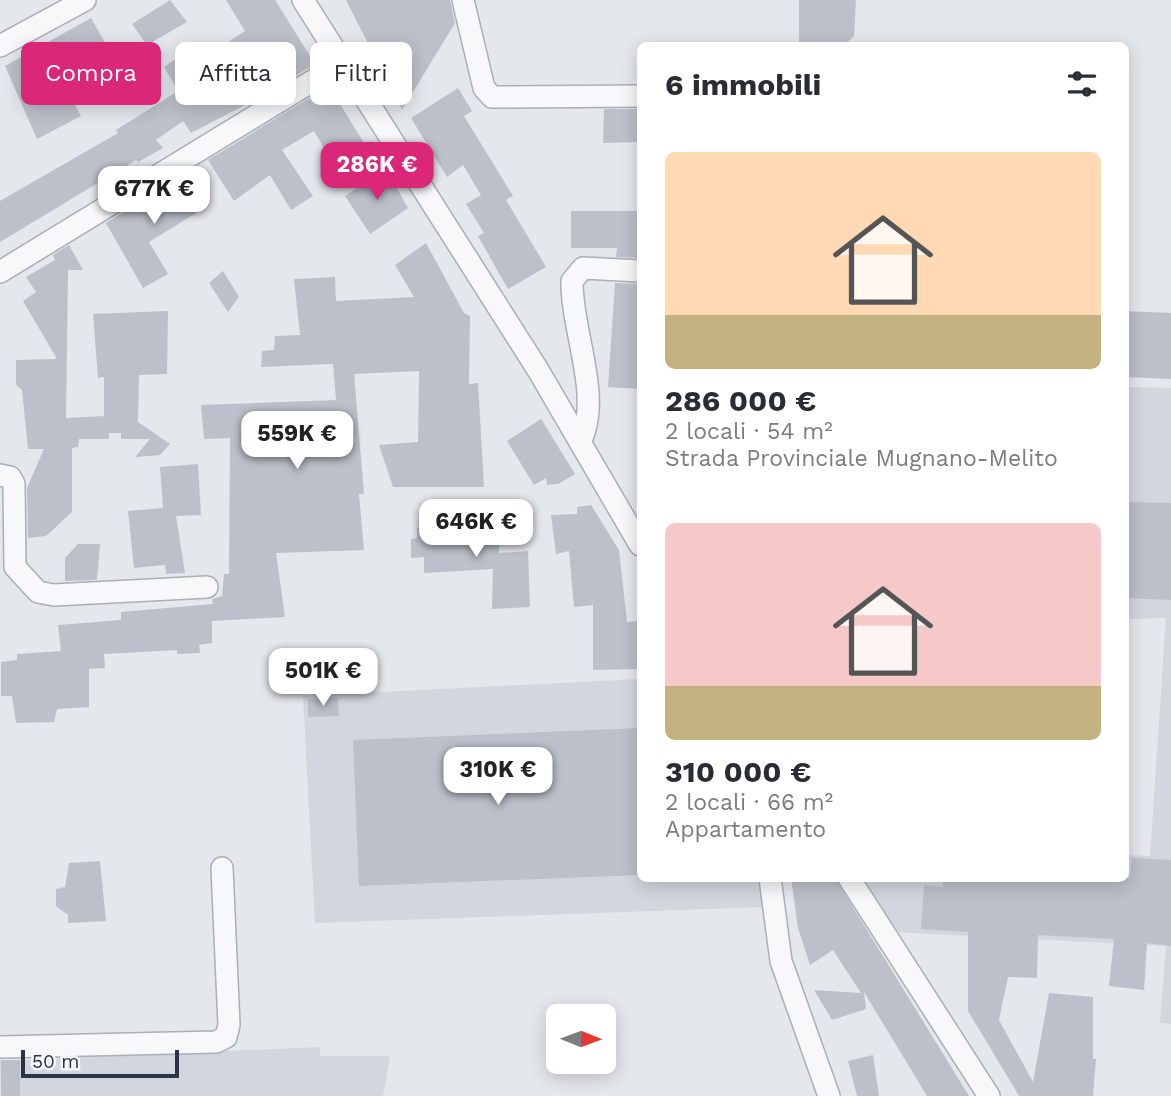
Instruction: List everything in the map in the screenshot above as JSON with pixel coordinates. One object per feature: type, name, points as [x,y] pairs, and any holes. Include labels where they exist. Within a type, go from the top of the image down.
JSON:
[{"type":"street","points":[[0,46],[85,0]]},
{"type":"street","points":[[303,0],[329,42]]},
{"type":"street","points":[[463,0],[484,88],[492,97],[637,96]]},
{"type":"street","points":[[0,272],[310,82]]},
{"type":"street","points":[[369,105],[637,531]]},
{"type":"street","points":[[580,442],[586,430],[589,403],[572,281],[583,268],[637,271]]},
{"type":"street","points":[[0,475],[10,477],[14,484],[15,567],[38,592],[54,595],[207,587]]},
{"type":"street","points":[[0,1047],[216,1042],[226,1037],[229,1025],[222,868]]},
{"type":"street","points":[[771,882],[781,961],[829,1096]]},
{"type":"street","points":[[852,882],[989,1096]]},
{"type":"shaded area","points":[[1129,387],[1171,388],[1171,1024],[1160,1023],[1166,946],[894,932],[862,882],[1129,882],[1129,855],[1150,856],[1166,618],[1129,619]]},
{"type":"shaded area","points":[[637,679],[637,882],[762,882],[766,907],[315,923],[303,696]]},
{"type":"shaded area","points":[[320,1047],[320,1056],[390,1056],[383,1096],[1,1096],[0,1061]]},
{"type":"building","points":[[170,0],[187,22],[152,42],[145,42],[132,24]]},
{"type":"building","points":[[226,0],[275,0],[310,56],[310,67],[296,75],[296,42],[228,42],[245,31]]},
{"type":"building","points":[[346,0],[450,0],[455,23],[412,94],[412,42],[367,42]]},
{"type":"building","points":[[799,0],[856,0],[854,36],[848,42],[799,42]]},
{"type":"building","points":[[91,18],[105,42],[48,42]]},
{"type":"building","points":[[21,57],[21,102],[5,66]]},
{"type":"building","points":[[175,60],[175,86],[164,67]]},
{"type":"building","points":[[458,88],[472,111],[464,116],[513,196],[506,200],[546,267],[508,289],[478,236],[484,233],[466,204],[481,195],[463,165],[447,177],[411,118]]},
{"type":"building","points":[[175,93],[175,105],[245,105],[191,133],[183,121],[156,140],[163,148],[138,162],[136,160],[0,242],[0,201],[118,133],[116,130],[156,105],[161,105],[161,102]]},
{"type":"building","points":[[310,98],[310,105],[341,105],[364,143],[332,162],[314,131],[282,150],[313,196],[291,210],[270,175],[234,201],[208,160]]},
{"type":"building","points":[[22,105],[75,105],[81,116],[37,139]]},
{"type":"building","points":[[604,109],[637,109],[637,142],[603,143]]},
{"type":"building","points":[[386,169],[408,208],[370,234],[345,196]]},
{"type":"building","points":[[184,175],[209,205],[149,242],[168,274],[143,288],[106,223]]},
{"type":"building","points":[[571,211],[637,211],[637,258],[616,257],[617,248],[571,248]]},
{"type":"building","points":[[426,243],[464,313],[470,316],[469,384],[478,383],[484,487],[393,487],[379,445],[418,442],[419,371],[354,374],[364,494],[359,494],[364,550],[276,553],[285,617],[212,621],[212,643],[199,645],[200,653],[177,654],[177,650],[104,654],[105,668],[89,669],[89,707],[57,709],[54,722],[16,723],[12,696],[1,696],[1,662],[17,660],[17,654],[61,651],[58,625],[121,620],[121,612],[213,604],[212,599],[222,596],[224,574],[229,574],[230,438],[204,439],[201,405],[336,400],[333,364],[261,367],[262,351],[274,350],[275,336],[300,335],[294,279],[335,277],[336,301],[414,297],[395,265]]},
{"type":"building","points":[[69,245],[83,270],[68,270],[66,418],[104,416],[104,377],[98,378],[93,314],[168,311],[167,374],[139,375],[138,422],[170,444],[160,455],[135,457],[150,439],[121,439],[121,433],[109,433],[109,439],[79,439],[78,447],[72,448],[72,512],[46,536],[28,538],[27,488],[44,449],[28,449],[22,390],[16,385],[16,360],[57,359],[23,301],[36,292],[26,277],[55,260],[53,255]]},
{"type":"building","points":[[223,271],[239,297],[228,312],[209,283]]},
{"type":"building","points":[[615,283],[637,284],[637,389],[608,387]]},
{"type":"building","points":[[1129,311],[1171,313],[1171,379],[1129,377]]},
{"type":"building","points":[[541,419],[575,474],[558,484],[547,485],[546,478],[534,485],[507,441]]},
{"type":"building","points":[[198,464],[201,515],[176,516],[185,573],[166,574],[165,565],[134,568],[128,511],[163,508],[160,467]]},
{"type":"building","points":[[1129,502],[1171,503],[1171,600],[1129,598]]},
{"type":"building","points":[[591,505],[619,550],[627,622],[637,621],[637,669],[593,670],[593,605],[574,607],[569,551],[556,554],[551,515],[577,514],[577,507]]},
{"type":"building","points":[[494,520],[495,535],[499,535],[499,553],[528,551],[530,607],[492,609],[493,569],[424,573],[424,557],[411,558],[411,539],[417,538],[417,528]]},
{"type":"building","points":[[78,544],[100,544],[97,580],[65,581],[65,558]]},
{"type":"building","points":[[338,698],[339,716],[308,717],[308,699]]},
{"type":"building","points":[[637,728],[637,875],[359,886],[353,740]]},
{"type":"building","points":[[1132,858],[1171,860],[1171,946],[1147,943],[1144,990],[1109,986],[1114,939],[1038,935],[1037,978],[1008,977],[999,1020],[1033,1082],[1049,993],[1093,997],[1093,1059],[1096,1059],[1093,1096],[1019,1096],[968,1011],[968,932],[921,929],[924,885],[943,887],[943,882],[1129,882]]},
{"type":"building","points":[[100,861],[106,921],[68,923],[68,915],[56,906],[56,889],[65,887],[69,863]]},
{"type":"building","points":[[792,882],[837,882],[969,1096],[927,1096],[864,992],[866,1009],[832,1020],[814,990],[861,993],[833,950],[810,965],[798,928]]},
{"type":"building","points":[[873,1055],[879,1096],[857,1096],[848,1061]]},
{"type":"building","points":[[1,1060],[20,1060],[20,1096],[1,1096]]}]
